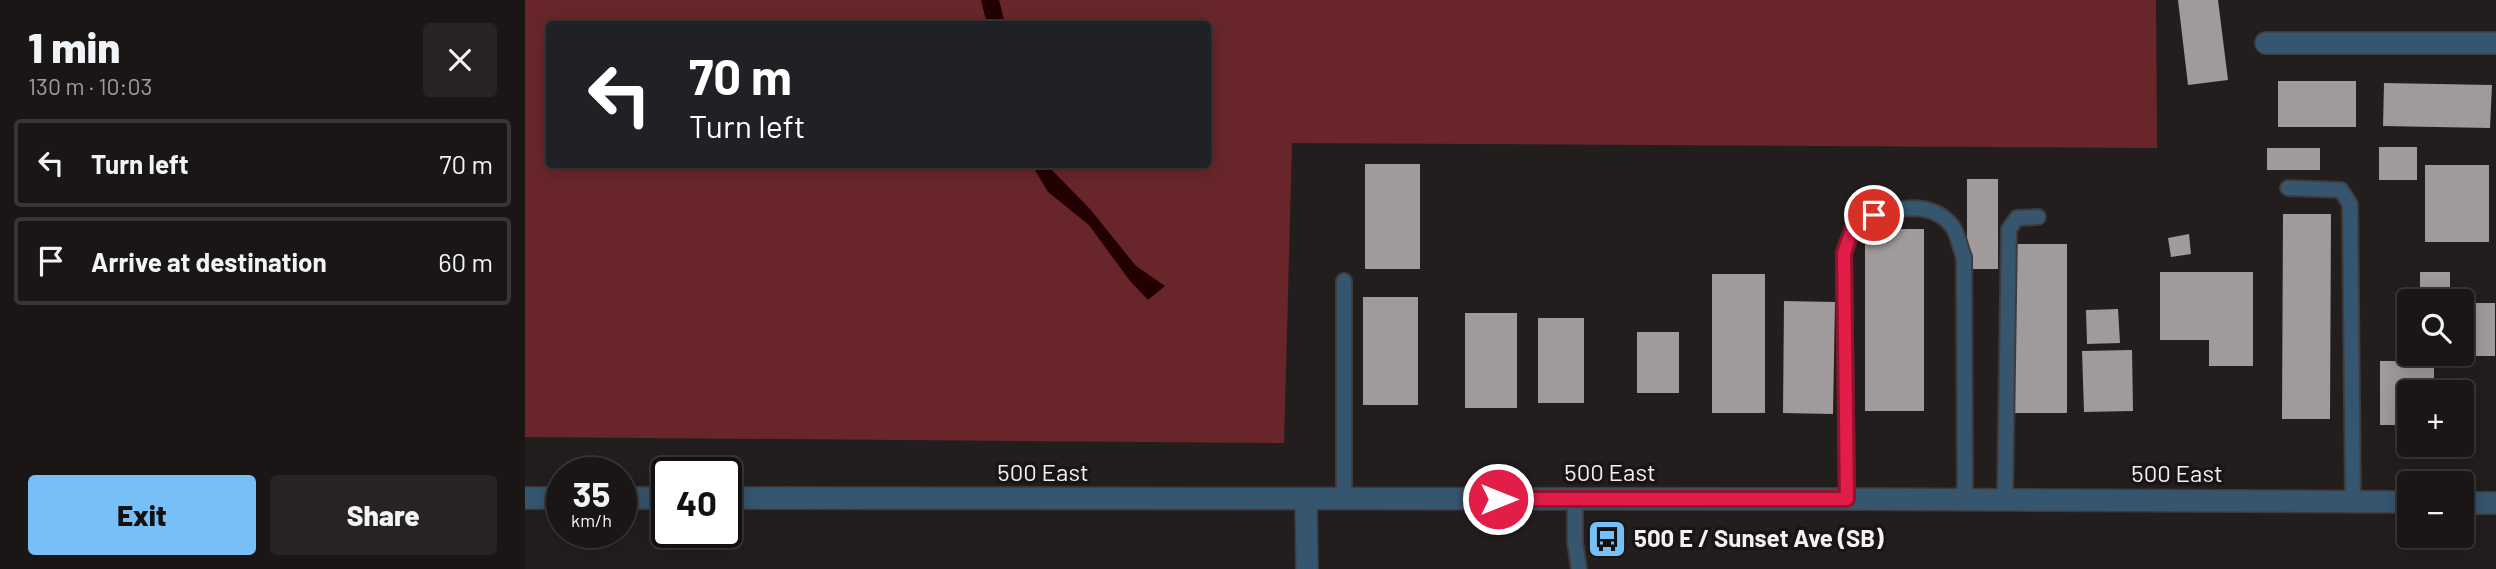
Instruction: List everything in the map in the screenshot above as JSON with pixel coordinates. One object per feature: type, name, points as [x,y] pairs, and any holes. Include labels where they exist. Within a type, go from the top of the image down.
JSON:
[{"type":"street","points":[[2266,43],[2496,43]]},
{"type":"street","points":[[525,498],[546,498]]},
{"type":"street","name":"500 East","points":[[742,498],[2397,502]]},
{"type":"street","points":[[1306,499],[1307,569]]},
{"type":"street","points":[[2474,503],[2496,503]]},
{"type":"lane","points":[[2288,188],[2341,190],[2350,204],[2353,502]]},
{"type":"lane","points":[[1847,499],[1844,253],[1855,222],[1894,208],[1933,211],[1952,226],[1964,257],[1965,500]]},
{"type":"lane","points":[[2005,499],[2009,229],[2017,218],[2038,217]]},
{"type":"lane","points":[[1345,281],[1345,499]]},
{"type":"lane","points":[[1575,499],[1575,542],[1579,569]]},
{"type":"shaded area","points":[[525,0],[2156,0],[2157,148],[1292,143],[1284,443],[525,437]]},
{"type":"shaded area","points":[[981,0],[999,0],[1004,21],[986,21]]},
{"type":"shaded area","points":[[1034,168],[1050,168],[1090,209],[1136,266],[1165,286],[1148,300],[1130,281],[1089,225],[1048,192]]},
{"type":"building","points":[[2178,0],[2218,0],[2228,80],[2188,85]]},
{"type":"building","points":[[2278,81],[2356,81],[2356,127],[2278,127]]},
{"type":"building","points":[[2384,83],[2492,85],[2490,128],[2383,126]]},
{"type":"building","points":[[2379,147],[2417,147],[2417,180],[2379,180]]},
{"type":"building","points":[[2267,148],[2320,148],[2320,170],[2267,170]]},
{"type":"building","points":[[1365,164],[1420,164],[1420,269],[1365,269]]},
{"type":"building","points":[[2425,165],[2489,165],[2489,242],[2425,242]]},
{"type":"building","points":[[1967,179],[1998,179],[1998,269],[1967,269]]},
{"type":"building","points":[[2283,214],[2331,214],[2330,419],[2282,419]]},
{"type":"building","points":[[1865,229],[1924,229],[1924,411],[1865,411]]},
{"type":"building","points":[[2189,234],[2191,254],[2171,257],[2168,238]]},
{"type":"building","points":[[2015,244],[2067,244],[2067,413],[2015,413]]},
{"type":"building","points":[[2160,272],[2253,272],[2253,366],[2209,366],[2209,340],[2160,340]]},
{"type":"building","points":[[2420,272],[2450,272],[2450,289],[2420,289]]},
{"type":"building","points":[[1712,274],[1765,274],[1765,413],[1712,413]]},
{"type":"building","points":[[1363,297],[1418,297],[1418,405],[1363,405]]},
{"type":"building","points":[[1784,301],[1835,302],[1833,414],[1783,413]]},
{"type":"building","points":[[2474,303],[2495,303],[2495,356],[2474,356]]},
{"type":"building","points":[[2118,309],[2120,343],[2087,344],[2086,310]]},
{"type":"building","points":[[1465,313],[1517,313],[1517,408],[1465,408]]},
{"type":"building","points":[[1538,318],[1584,318],[1584,403],[1538,403]]},
{"type":"building","points":[[1637,332],[1679,332],[1679,393],[1637,393]]},
{"type":"building","points":[[2132,350],[2133,411],[2084,412],[2082,351]]},
{"type":"building","points":[[2380,361],[2397,361],[2397,366],[2434,366],[2434,380],[2397,380],[2397,425],[2380,425]]},
{"type":"place","name":"500 E / Sunset Ave (SB)","points":[[1607,539]]},
{"type":"route","points":[[1498,499],[1847,499],[1844,253],[1855,222],[1874,215]]}]
